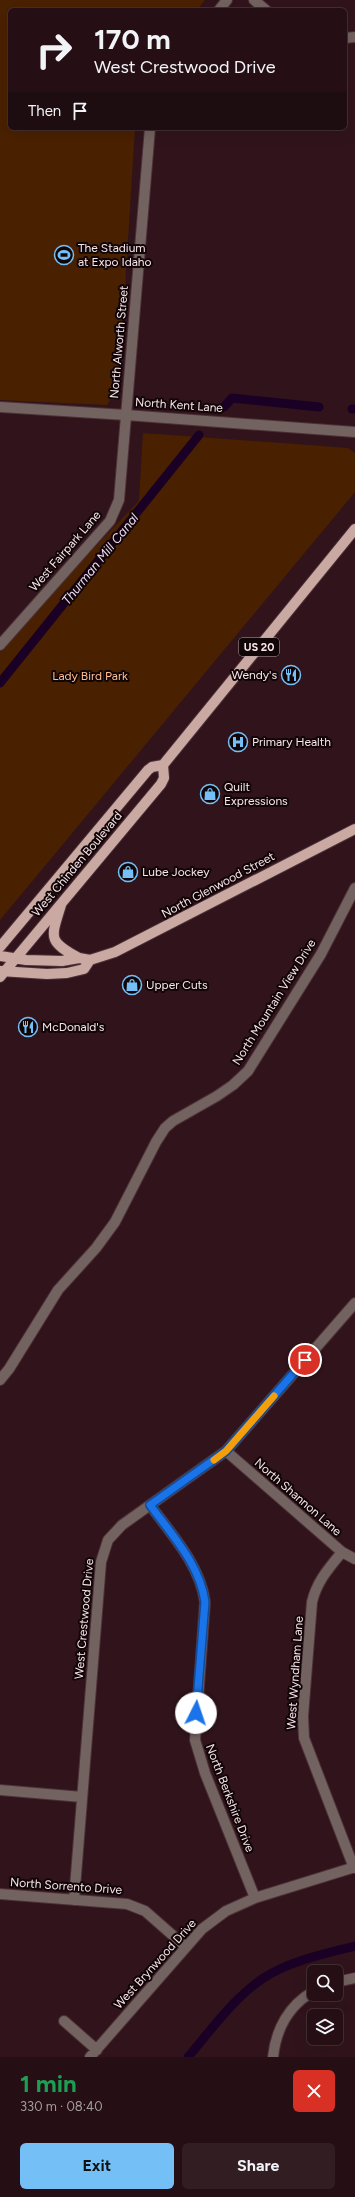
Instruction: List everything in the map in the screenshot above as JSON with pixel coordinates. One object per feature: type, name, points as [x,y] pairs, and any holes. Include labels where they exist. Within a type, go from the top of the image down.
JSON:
[{"type":"main road","name":"West Chinden Boulevard","points":[[0,947],[148,770],[152,767],[163,765],[355,528]]},
{"type":"main road","name":"West Chinden Boulevard","points":[[1,973],[161,784],[164,778],[163,765]]},
{"type":"main road","name":"North Glenwood Street","points":[[1,973],[67,973],[84,969],[90,960],[145,938],[355,829]]},
{"type":"main road","points":[[63,899],[52,932],[54,940],[63,949],[79,958],[90,960]]},
{"type":"main road","points":[[0,956],[62,961],[79,958]]},
{"type":"street","points":[[221,8],[227,0]]},
{"type":"street","points":[[254,0],[264,8]]},
{"type":"street","name":"North Alworth Street","points":[[126,415],[150,130]]},
{"type":"street","name":"North Kent Lane","points":[[0,407],[355,432]]},
{"type":"street","name":"West Fairpark Lane","points":[[0,645],[110,521],[119,500],[122,488],[126,415]]},
{"type":"street","name":"North Mountain View Drive","points":[[0,1380],[9,1369],[58,1290],[96,1248],[115,1222],[156,1142],[165,1128],[173,1121],[233,1085],[248,1071],[321,954],[355,888]]},
{"type":"street","name":"West Crestwood Drive","points":[[74,1900],[101,1562],[108,1540],[122,1525],[226,1451],[355,1303]]},
{"type":"street","name":"North Shannon Lane","points":[[226,1451],[342,1552],[355,1560]]},
{"type":"street","name":"North Berkshire Drive","points":[[150,1505],[196,1570],[203,1586],[205,1602],[195,1740],[205,1773],[255,1898]]},
{"type":"street","name":"West Wyndham Lane","points":[[342,1552],[324,1574],[316,1587],[312,1602],[303,1716],[304,1738],[354,1868]]},
{"type":"street","points":[[0,1790],[82,1797]]},
{"type":"street","name":"West Brynwood Drive","points":[[64,2021],[93,2053],[202,1929],[226,1911],[255,1898],[354,1868]]},
{"type":"street","name":"North Sorrento Drive","points":[[0,1894],[127,1904],[145,1911],[186,1947]]},
{"type":"street","points":[[343,1981],[355,1978]]},
{"type":"street","points":[[273,2057],[280,2027],[297,2003],[307,1996]]},
{"type":"green space","name":"The Stadium at Expo Idaho","points":[[0,0],[205,0],[199,8],[8,8],[8,130],[135,130],[119,382],[107,405],[0,400]]},
{"type":"green space","name":"Lady Bird Park","points":[[143,433],[348,448],[355,453],[355,492],[0,920],[0,646],[139,501]]},
{"type":"waterway","name":"Thurman Mill Canal","points":[[224,407],[232,398],[319,407]]},
{"type":"waterway","name":"Thurman Mill Canal","points":[[0,683],[199,435]]},
{"type":"waterway","points":[[188,2057],[232,2005],[262,1979],[295,1963],[355,1946]]},
{"type":"slow traffic","points":[[214,1460],[226,1451],[274,1396]]},
{"type":"place","name":"The Stadium at Expo Idaho","points":[[64,255]]},
{"type":"place","name":"Wendy's","points":[[291,675]]},
{"type":"place","name":"Primary Health","points":[[238,742]]},
{"type":"place","name":"Quilt Expressions","points":[[210,794]]},
{"type":"place","name":"Lube Jockey","points":[[128,872]]},
{"type":"place","name":"Upper Cuts","points":[[132,985]]},
{"type":"place","name":"McDonald's","points":[[28,1027]]},
{"type":"route","points":[[196,1713],[205,1602],[203,1586],[196,1570],[150,1505],[226,1451],[305,1360]]}]
